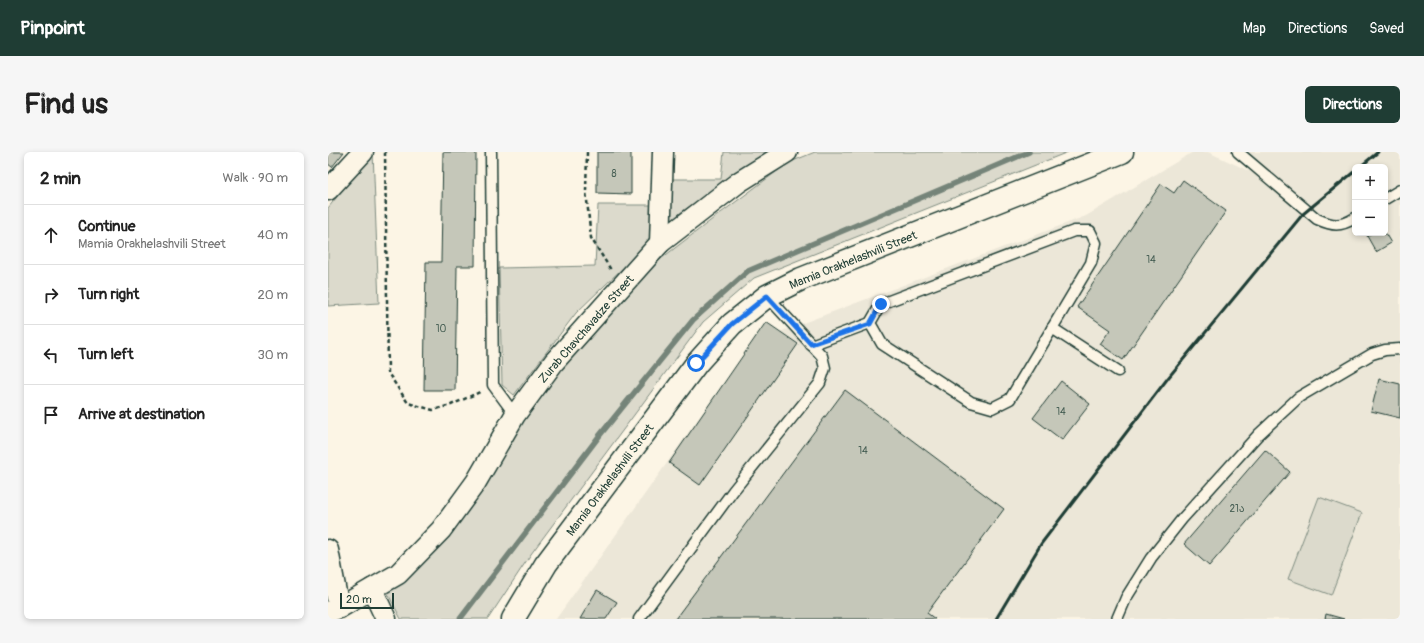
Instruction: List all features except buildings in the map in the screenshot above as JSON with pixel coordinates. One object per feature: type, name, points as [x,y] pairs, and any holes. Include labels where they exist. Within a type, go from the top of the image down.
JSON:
[{"type":"street","points":[[328,190],[363,152]]},
{"type":"street","points":[[660,243],[663,152]]},
{"type":"street","name":"Zurab Chavchavadze Street","points":[[334,610],[398,574],[442,530],[476,482],[515,415],[554,362],[660,243],[739,182],[787,152]]},
{"type":"street","name":"Mamia Orakhelashvili Street","points":[[513,619],[546,564],[696,363],[732,324],[767,296],[801,279],[1122,152]]},
{"type":"street","points":[[328,550],[334,610]]},
{"type":"street","points":[[372,589],[386,619]]},
{"type":"lane","points":[[491,152],[493,385],[515,415]]},
{"type":"lane","points":[[1238,152],[1316,219],[1330,225],[1345,224],[1352,220]]},
{"type":"lane","points":[[1388,197],[1400,190]]},
{"type":"lane","points":[[811,344],[870,324],[881,304],[1074,231],[1090,231],[1096,243],[1091,263],[1010,399],[992,408],[971,402],[882,344],[870,324]]},
{"type":"lane","points":[[639,619],[733,491],[820,383],[825,368],[822,356],[767,296]]},
{"type":"lane","points":[[1052,328],[1118,371]]},
{"type":"lane","points":[[1117,619],[1126,598],[1151,558],[1182,520],[1258,435],[1299,397],[1372,354],[1385,350],[1400,349]]},
{"type":"path","points":[[385,152],[388,373],[408,403],[433,410],[451,405],[493,385]]},
{"type":"path","points":[[587,152],[586,191],[591,238],[622,287]]},
{"type":"shaded area","points":[[373,152],[379,303],[328,306],[328,208]]},
{"type":"shaded area","points":[[724,152],[768,152],[680,213],[576,313],[514,395],[502,385],[499,268],[595,266],[598,205],[671,205],[671,179],[721,179]]},
{"type":"shaded area","points":[[815,152],[1068,152],[754,278],[703,322],[531,554],[488,619],[401,619],[386,590],[514,431],[558,373],[620,299],[662,258],[714,218],[788,163]]},
{"type":"shaded area","points":[[1193,152],[1208,152],[1271,181],[1238,152],[1400,152],[1400,619],[556,619],[753,342],[1086,216]]},
{"type":"shaded area","points":[[1319,497],[1362,513],[1331,595],[1288,579]]},
{"type":"waterway","points":[[460,619],[600,435],[693,320],[748,271],[1029,152]]},
{"type":"railway","points":[[1364,164],[1378,152]]},
{"type":"railway","points":[[996,619],[1041,544],[1168,378],[1303,214],[1352,173]]},
{"type":"route","points":[[696,363],[732,324],[767,296],[811,344],[870,324],[881,304]]}]
